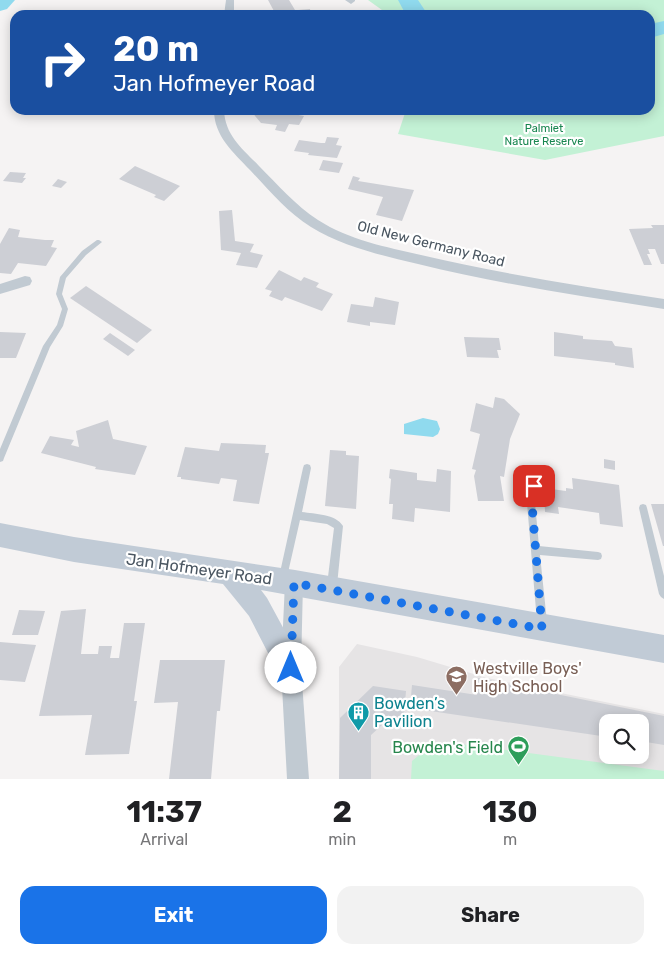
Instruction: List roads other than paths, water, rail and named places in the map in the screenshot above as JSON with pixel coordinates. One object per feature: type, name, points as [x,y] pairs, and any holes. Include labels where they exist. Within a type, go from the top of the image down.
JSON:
[{"type":"street","name":"Old New Germany Road","points":[[220,115],[222,131],[242,155],[302,214],[329,232],[375,248],[474,272],[664,304]]},
{"type":"street","points":[[0,289],[25,281]]},
{"type":"street","name":"Jan Hofmeyer Road","points":[[0,536],[99,555],[288,582],[542,629],[664,649]]},
{"type":"street","points":[[231,574],[258,607],[291,668]]},
{"type":"street","points":[[288,582],[298,779]]},
{"type":"lane","points":[[0,458],[47,346],[60,326],[65,309],[59,294],[63,277],[84,253],[99,242]]},
{"type":"lane","points":[[288,582],[307,468]]},
{"type":"lane","points":[[538,475],[532,498],[542,629]]},
{"type":"lane","points":[[642,508],[664,594]]},
{"type":"lane","points":[[298,516],[328,520],[339,526],[331,590]]},
{"type":"lane","points":[[535,550],[598,556]]},
{"type":"water","points":[[423,418],[437,421],[440,429],[438,434],[433,437],[404,434],[404,424]]},
{"type":"waterway","points":[[0,5],[5,0]]},
{"type":"waterway","points":[[408,0],[414,10]]},
{"type":"waterway","points":[[655,30],[664,27]]},
{"type":"place","name":"Westville Boys' High School","points":[[457,696]]},
{"type":"place","name":"Bowden’s Pavilion","points":[[358,731]]},
{"type":"place","name":"Bowden's Field","points":[[519,766]]},
{"type":"park label","name":"Palmiet Nature Reserve","points":[[544,134]]}]
